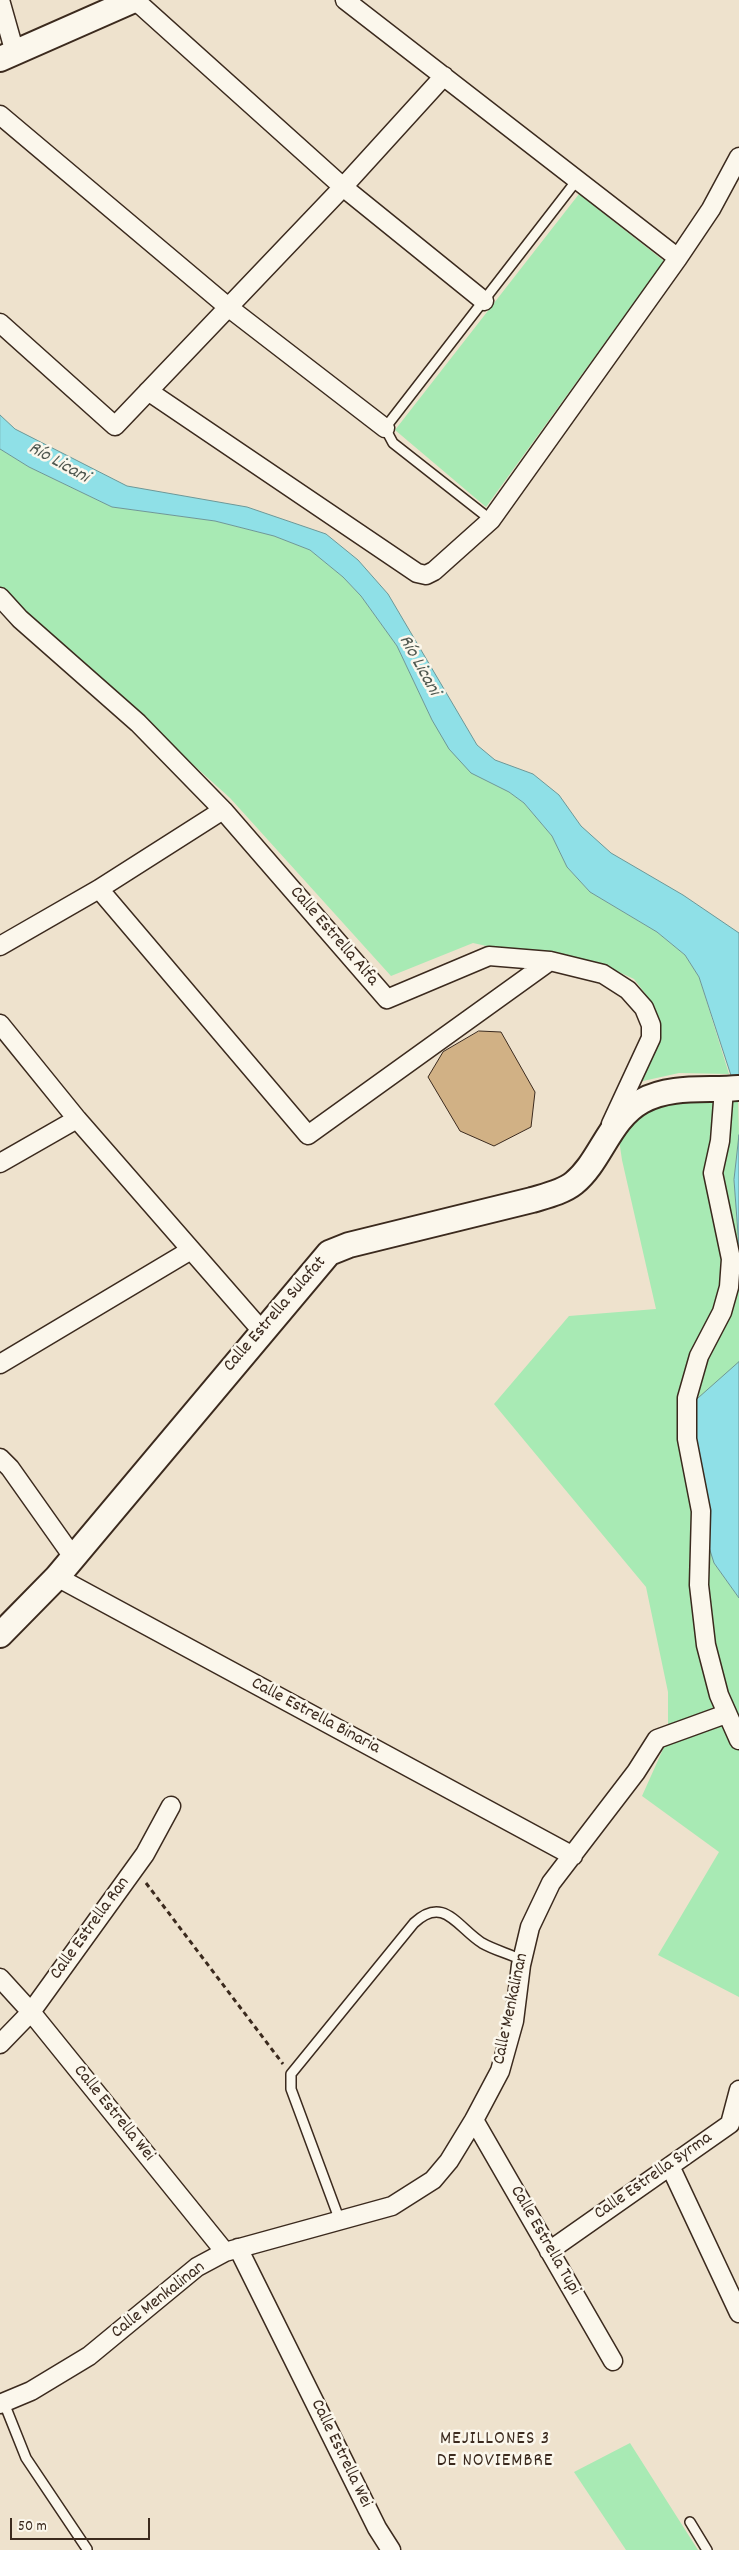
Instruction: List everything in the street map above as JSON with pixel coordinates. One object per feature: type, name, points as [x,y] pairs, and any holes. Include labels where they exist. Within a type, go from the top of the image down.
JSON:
[{"type":"street","points":[[0,0],[7,56],[134,0],[343,187],[484,301]]},
{"type":"street","points":[[345,0],[678,258]]},
{"type":"street","points":[[0,323],[115,426],[343,187],[444,76]]},
{"type":"street","points":[[0,114],[228,307],[386,428]]},
{"type":"street","points":[[148,391],[417,573],[426,575],[434,571],[491,520],[678,258],[711,209],[739,157]]},
{"type":"street","name":"Calle Estrella Alfa","points":[[0,597],[20,619],[138,723],[224,810],[387,999],[489,956],[550,961],[603,974],[628,990],[644,1008],[651,1025],[651,1038],[604,1141]]},
{"type":"street","points":[[0,946],[99,889],[224,810]]},
{"type":"street","points":[[99,889],[308,1135],[550,961]]},
{"type":"street","points":[[0,1024],[78,1119],[262,1331]]},
{"type":"street","points":[[732,1088],[713,1173],[731,1259],[729,1287],[722,1312],[699,1356],[687,1398],[687,1439],[701,1511],[700,1607],[710,1662],[726,1714],[739,1740]]},
{"type":"street","name":"Calle Estrella Sulafat","points":[[0,1635],[57,1577],[329,1253],[349,1245],[532,1200],[558,1191],[573,1184],[583,1174],[604,1141],[624,1115],[642,1101],[672,1091],[732,1088]]},
{"type":"street","points":[[0,1163],[78,1119]]},
{"type":"street","points":[[0,1364],[191,1250]]},
{"type":"street","points":[[0,1458],[10,1468],[73,1557]]},
{"type":"street","name":"Calle Estrella Binaria","points":[[57,1577],[573,1856]]},
{"type":"street","name":"Calle Menkalinan","points":[[2,2404],[31,2391],[89,2356],[197,2267],[232,2250],[392,2206],[433,2180],[449,2161],[474,2120],[500,2071],[514,2021],[522,1960],[530,1927],[550,1883],[573,1856],[636,1772],[657,1739],[726,1714]]},
{"type":"street","name":"Calle Estrella Ran","points":[[0,2044],[31,2012],[145,1854],[171,1806]]},
{"type":"street","name":"Calle Estrella Wei","points":[[0,1978],[31,2012],[232,2250],[377,2528],[391,2550]]},
{"type":"street","name":"Calle Estrella Syrma","points":[[549,2251],[730,2124],[739,2090]]},
{"type":"street","name":"Calle Estrella Tupi","points":[[474,2120],[613,2362]]},
{"type":"street","points":[[670,2166],[739,2311]]},
{"type":"lane","points":[[491,520],[393,444],[386,428],[577,180]]},
{"type":"lane","points":[[340,2221],[292,2089],[291,2074],[414,1923],[425,1913],[436,1910],[446,1914],[483,1943],[522,1960]]},
{"type":"lane","points":[[2,2404],[26,2458],[87,2549]]},
{"type":"lane","points":[[690,2522],[707,2550]]},
{"type":"path","points":[[134,1868],[291,2074]]},
{"type":"green space","points":[[579,194],[664,261],[486,507],[395,430]]},
{"type":"green space","points":[[0,449],[29,467],[112,507],[215,521],[274,536],[310,550],[343,577],[361,596],[397,646],[432,720],[472,773],[509,792],[524,803],[552,836],[567,867],[590,892],[657,932],[685,955],[699,977],[729,1074],[679,1073],[634,1083],[653,1048],[660,1028],[653,1004],[634,979],[610,968],[571,958],[518,953],[473,943],[391,976],[230,798],[0,590]]},
{"type":"green space","points":[[738,1097],[739,1135],[734,1180],[739,1247],[739,1362],[734,1369],[714,1563],[739,1598],[739,1997],[658,1955],[719,1852],[642,1796],[668,1738],[668,1692],[646,1587],[494,1404],[569,1316],[656,1309],[622,1160],[617,1126],[667,1102]]},
{"type":"green space","points":[[630,2443],[698,2550],[626,2550],[574,2472]]},
{"type":"water","name":"Río Licani","points":[[0,415],[15,429],[127,486],[247,507],[326,534],[358,560],[388,594],[477,745],[495,760],[533,774],[559,795],[581,826],[611,853],[683,895],[739,933],[739,1100],[699,977],[685,955],[657,932],[590,892],[567,867],[552,836],[524,803],[509,792],[471,773],[449,749],[432,720],[397,646],[361,596],[343,577],[310,550],[274,536],[215,521],[112,507],[29,467],[0,449]]},
{"type":"water","points":[[739,1135],[739,1247],[734,1180]]},
{"type":"water","points":[[739,1362],[739,1598],[714,1563],[702,1525],[690,1468],[695,1401]]},
{"type":"building","points":[[479,1031],[501,1032],[535,1092],[531,1127],[494,1146],[460,1131],[428,1077],[443,1052]]},
{"type":"district","name":"MEJILLONES 3 DE NOVIEMBRE","points":[[495,2451]]}]
